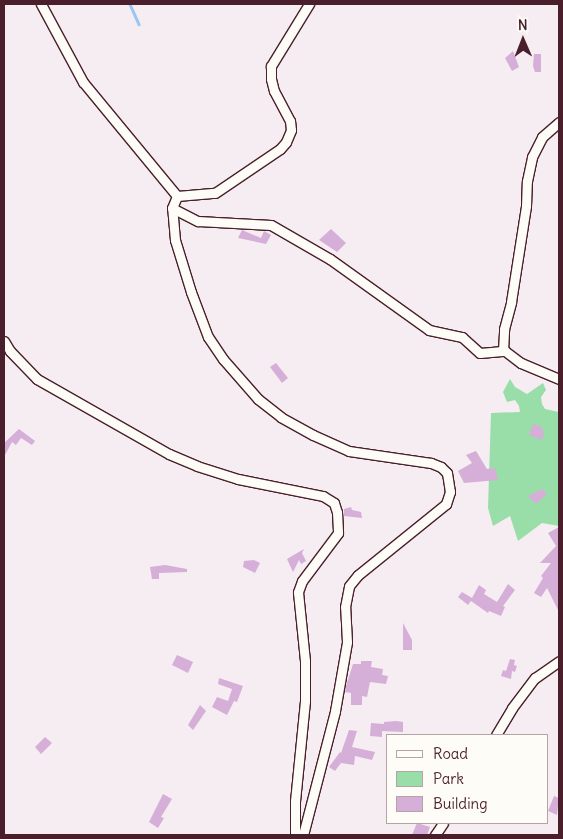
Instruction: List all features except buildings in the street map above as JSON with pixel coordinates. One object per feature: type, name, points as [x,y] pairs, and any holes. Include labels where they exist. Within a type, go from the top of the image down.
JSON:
[{"type":"street","points":[[42,4],[83,82],[177,196]]},
{"type":"street","points":[[303,835],[335,711],[347,642],[345,607],[349,586],[358,575],[446,504],[450,492],[447,472],[431,463],[349,451],[313,435],[281,417],[258,399],[223,359],[208,337],[190,292],[175,240],[173,200],[177,196],[215,193],[280,149],[286,142],[291,130],[290,121],[274,90],[271,79],[271,66],[309,4]]},
{"type":"street","points":[[503,351],[506,320],[511,302],[526,206],[527,181],[532,157],[542,137],[559,122]]},
{"type":"street","points":[[172,208],[198,221],[271,225],[330,259],[430,330],[462,337],[480,353],[503,351],[521,363],[559,379]]},
{"type":"street","points":[[4,340],[10,351],[37,379],[169,454],[197,466],[238,479],[324,496],[334,503],[338,512],[338,533],[302,581],[298,592],[305,661],[305,701],[295,801],[294,835]]},
{"type":"street","points":[[497,734],[512,708],[535,678],[559,661]]},
{"type":"street","points":[[435,835],[442,824]]},
{"type":"green space","points":[[510,379],[515,387],[527,394],[543,383],[546,390],[541,397],[542,404],[545,409],[559,412],[559,526],[542,523],[518,541],[510,516],[493,526],[488,508],[491,413],[520,412],[515,400],[507,402],[503,392]]},
{"type":"waterway","points":[[130,4],[139,24]]}]
